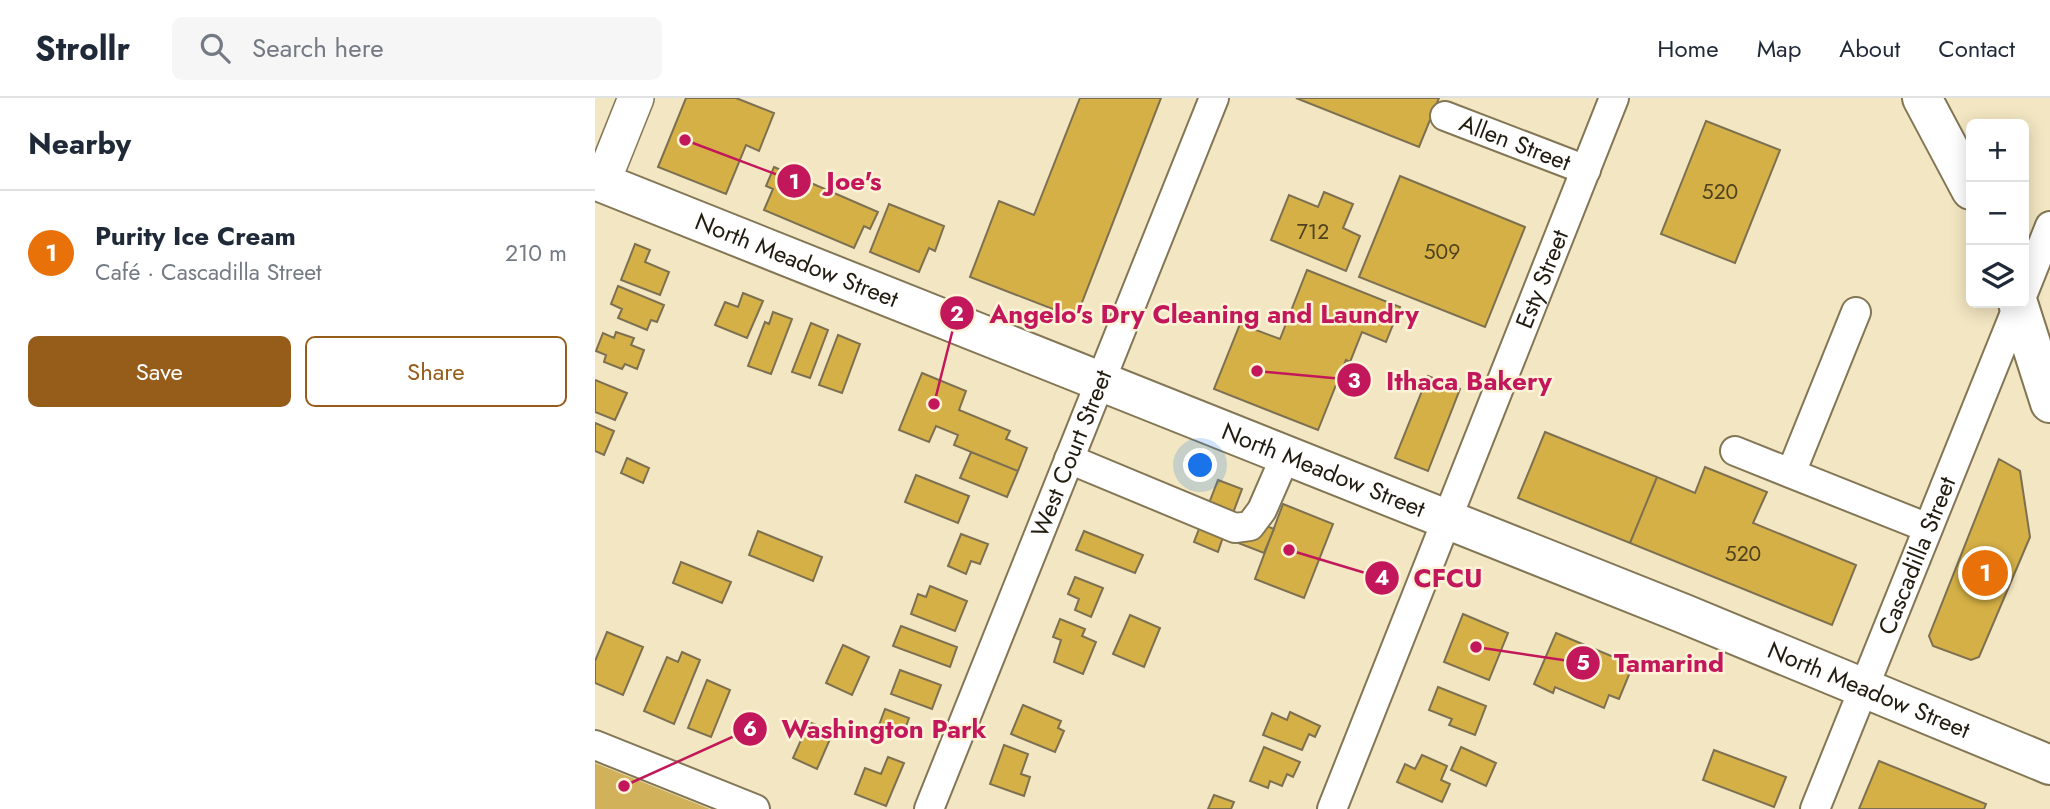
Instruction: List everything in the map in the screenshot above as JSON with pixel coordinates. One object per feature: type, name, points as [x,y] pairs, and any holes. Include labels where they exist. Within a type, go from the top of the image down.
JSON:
[{"type":"highway","points":[[1921,98],[1967,182]]},
{"type":"highway","name":"North Meadow Street","points":[[597,188],[1286,455],[2050,765]]},
{"type":"highway","points":[[2021,308],[2050,403]]},
{"type":"main road","points":[[597,188],[636,98]]},
{"type":"street","name":"West Court Street","points":[[929,809],[1214,98]]},
{"type":"street","name":"Esty Street","points":[[1332,809],[1614,98]]},
{"type":"street","name":"Allen Street","points":[[1445,116],[1586,170]]},
{"type":"street","points":[[2029,278],[2050,226]]},
{"type":"street","name":"Cascadilla Street","points":[[1815,809],[2017,308]]},
{"type":"street","points":[[1791,473],[1856,312]]},
{"type":"street","points":[[1735,450],[1928,528]]},
{"type":"street","points":[[1069,459],[1235,528],[1250,526],[1262,510],[1286,455]]},
{"type":"street","points":[[595,745],[755,809]]},
{"type":"shaded area","points":[[595,763],[710,809],[595,809]]},
{"type":"building","points":[[686,98],[736,98],[774,113],[759,151],[746,145],[726,194],[658,167]]},
{"type":"building","points":[[1080,98],[1161,98],[1076,318],[970,277],[999,201],[1034,215]]},
{"type":"building","points":[[1296,98],[1439,98],[1419,147]]},
{"type":"building","points":[[1706,121],[1780,150],[1735,263],[1661,234]]},
{"type":"building","points":[[774,167],[878,212],[870,229],[864,226],[854,248],[764,210],[773,189],[766,186]]},
{"type":"building","points":[[1400,176],[1525,227],[1485,327],[1359,277]]},
{"type":"building","points":[[1324,192],[1353,204],[1343,228],[1360,236],[1346,271],[1271,240],[1289,195],[1318,207]]},
{"type":"building","points":[[889,204],[944,226],[935,251],[929,248],[919,272],[870,252]]},
{"type":"building","points":[[635,244],[650,250],[645,262],[669,272],[660,295],[621,280]]},
{"type":"building","points":[[1307,270],[1400,307],[1386,342],[1362,332],[1350,362],[1346,360],[1318,430],[1214,389],[1240,324],[1280,339]]},
{"type":"building","points":[[618,286],[664,305],[657,322],[651,320],[647,330],[618,318],[622,309],[611,304]]},
{"type":"building","points":[[743,293],[763,301],[747,338],[715,325],[725,302],[738,307]]},
{"type":"building","points":[[773,312],[792,319],[771,374],[748,366],[765,322],[769,324]]},
{"type":"building","points":[[811,323],[828,330],[810,378],[792,372]]},
{"type":"building","points":[[616,332],[634,338],[631,345],[644,350],[637,369],[625,364],[622,369],[604,362],[606,355],[596,351],[603,333],[614,338]]},
{"type":"building","points":[[838,335],[860,344],[842,393],[819,385]]},
{"type":"building","points":[[922,373],[966,391],[959,410],[1010,431],[1006,439],[1027,448],[1018,471],[954,445],[958,435],[936,426],[929,442],[899,430]]},
{"type":"building","points":[[1428,376],[1460,389],[1428,471],[1395,458]]},
{"type":"building","points":[[595,380],[627,393],[615,420],[595,412]]},
{"type":"building","points":[[595,423],[614,431],[604,455],[595,451]]},
{"type":"building","points":[[1545,432],[1657,477],[1630,543],[1518,498]]},
{"type":"building","points":[[971,452],[1018,471],[1007,497],[960,478]]},
{"type":"building","points":[[627,458],[649,468],[643,483],[621,473]]},
{"type":"building","points":[[1999,459],[2020,471],[2030,537],[1979,657],[1971,660],[1933,646],[1929,636]]},
{"type":"building","points":[[1705,467],[1767,492],[1753,523],[1856,565],[1832,625],[1630,543],[1657,477],[1695,493]]},
{"type":"building","points":[[916,475],[969,496],[958,523],[905,502]]},
{"type":"building","points":[[1218,480],[1242,489],[1233,513],[1274,529],[1264,553],[1223,537],[1218,552],[1194,542]]},
{"type":"building","points":[[1283,504],[1333,524],[1304,598],[1255,579]]},
{"type":"building","points":[[758,531],[822,557],[813,581],[749,555]]},
{"type":"building","points":[[1084,531],[1143,555],[1135,573],[1076,550]]},
{"type":"building","points":[[961,534],[988,544],[980,564],[971,561],[966,574],[948,566]]},
{"type":"building","points":[[681,562],[731,582],[722,603],[673,583]]},
{"type":"building","points":[[1075,577],[1103,588],[1091,617],[1075,610],[1079,599],[1068,594]]},
{"type":"building","points":[[930,586],[967,601],[955,631],[911,614],[918,594],[926,597]]},
{"type":"building","points":[[1463,614],[1508,633],[1489,680],[1444,662]]},
{"type":"building","points":[[1130,615],[1160,628],[1144,667],[1113,654]]},
{"type":"building","points":[[1060,619],[1085,629],[1082,636],[1096,642],[1083,674],[1054,662],[1061,640],[1053,637]]},
{"type":"building","points":[[901,626],[957,647],[950,667],[893,646]]},
{"type":"building","points":[[607,632],[643,647],[623,695],[595,683],[595,661]]},
{"type":"building","points":[[1556,633],[1633,665],[1619,699],[1609,695],[1604,708],[1555,687],[1553,693],[1534,684]]},
{"type":"building","points":[[843,645],[869,657],[852,695],[826,683]]},
{"type":"building","points":[[682,652],[700,660],[674,724],[644,711],[667,657],[678,662]]},
{"type":"building","points":[[900,670],[941,685],[932,709],[891,694]]},
{"type":"building","points":[[707,680],[730,690],[711,737],[688,728]]},
{"type":"building","points":[[1438,687],[1486,706],[1475,735],[1449,725],[1452,719],[1429,710]]},
{"type":"building","points":[[1023,705],[1061,721],[1058,728],[1064,731],[1055,752],[1011,734]]},
{"type":"building","points":[[885,709],[909,718],[902,737],[878,728]]},
{"type":"building","points":[[1290,712],[1320,726],[1315,737],[1309,734],[1302,750],[1263,735],[1272,713],[1287,720]]},
{"type":"building","points":[[809,722],[833,732],[817,769],[793,758]]},
{"type":"building","points":[[1004,745],[1028,754],[1021,774],[1030,777],[1024,796],[990,784]]},
{"type":"building","points":[[1264,747],[1300,762],[1293,777],[1287,774],[1282,786],[1270,781],[1268,788],[1250,781]]},
{"type":"building","points":[[1461,747],[1496,763],[1486,786],[1451,770]]},
{"type":"building","points":[[1714,750],[1786,777],[1774,807],[1703,780]]},
{"type":"building","points":[[1422,755],[1447,766],[1441,780],[1450,784],[1442,802],[1397,782],[1405,764],[1415,769]]},
{"type":"building","points":[[888,757],[904,763],[886,806],[855,794],[865,768],[881,774]]},
{"type":"building","points":[[1879,761],[1986,804],[1984,809],[1859,809]]},
{"type":"building","points":[[1214,795],[1234,802],[1231,809],[1208,809]]},
{"type":"place","name":"Joe's","points":[[685,140]]},
{"type":"place","name":"Ithaca Bakery","points":[[1257,371]]},
{"type":"place","name":"Angelo's Dry Cleaning and Laundry","points":[[934,404]]},
{"type":"place","name":"CFCU","points":[[1289,550]]},
{"type":"place","name":"Purity Ice Cream","points":[[1985,573]]},
{"type":"place","name":"Tamarind","points":[[1476,647]]},
{"type":"place","name":"Washington Park","points":[[624,786]]}]
